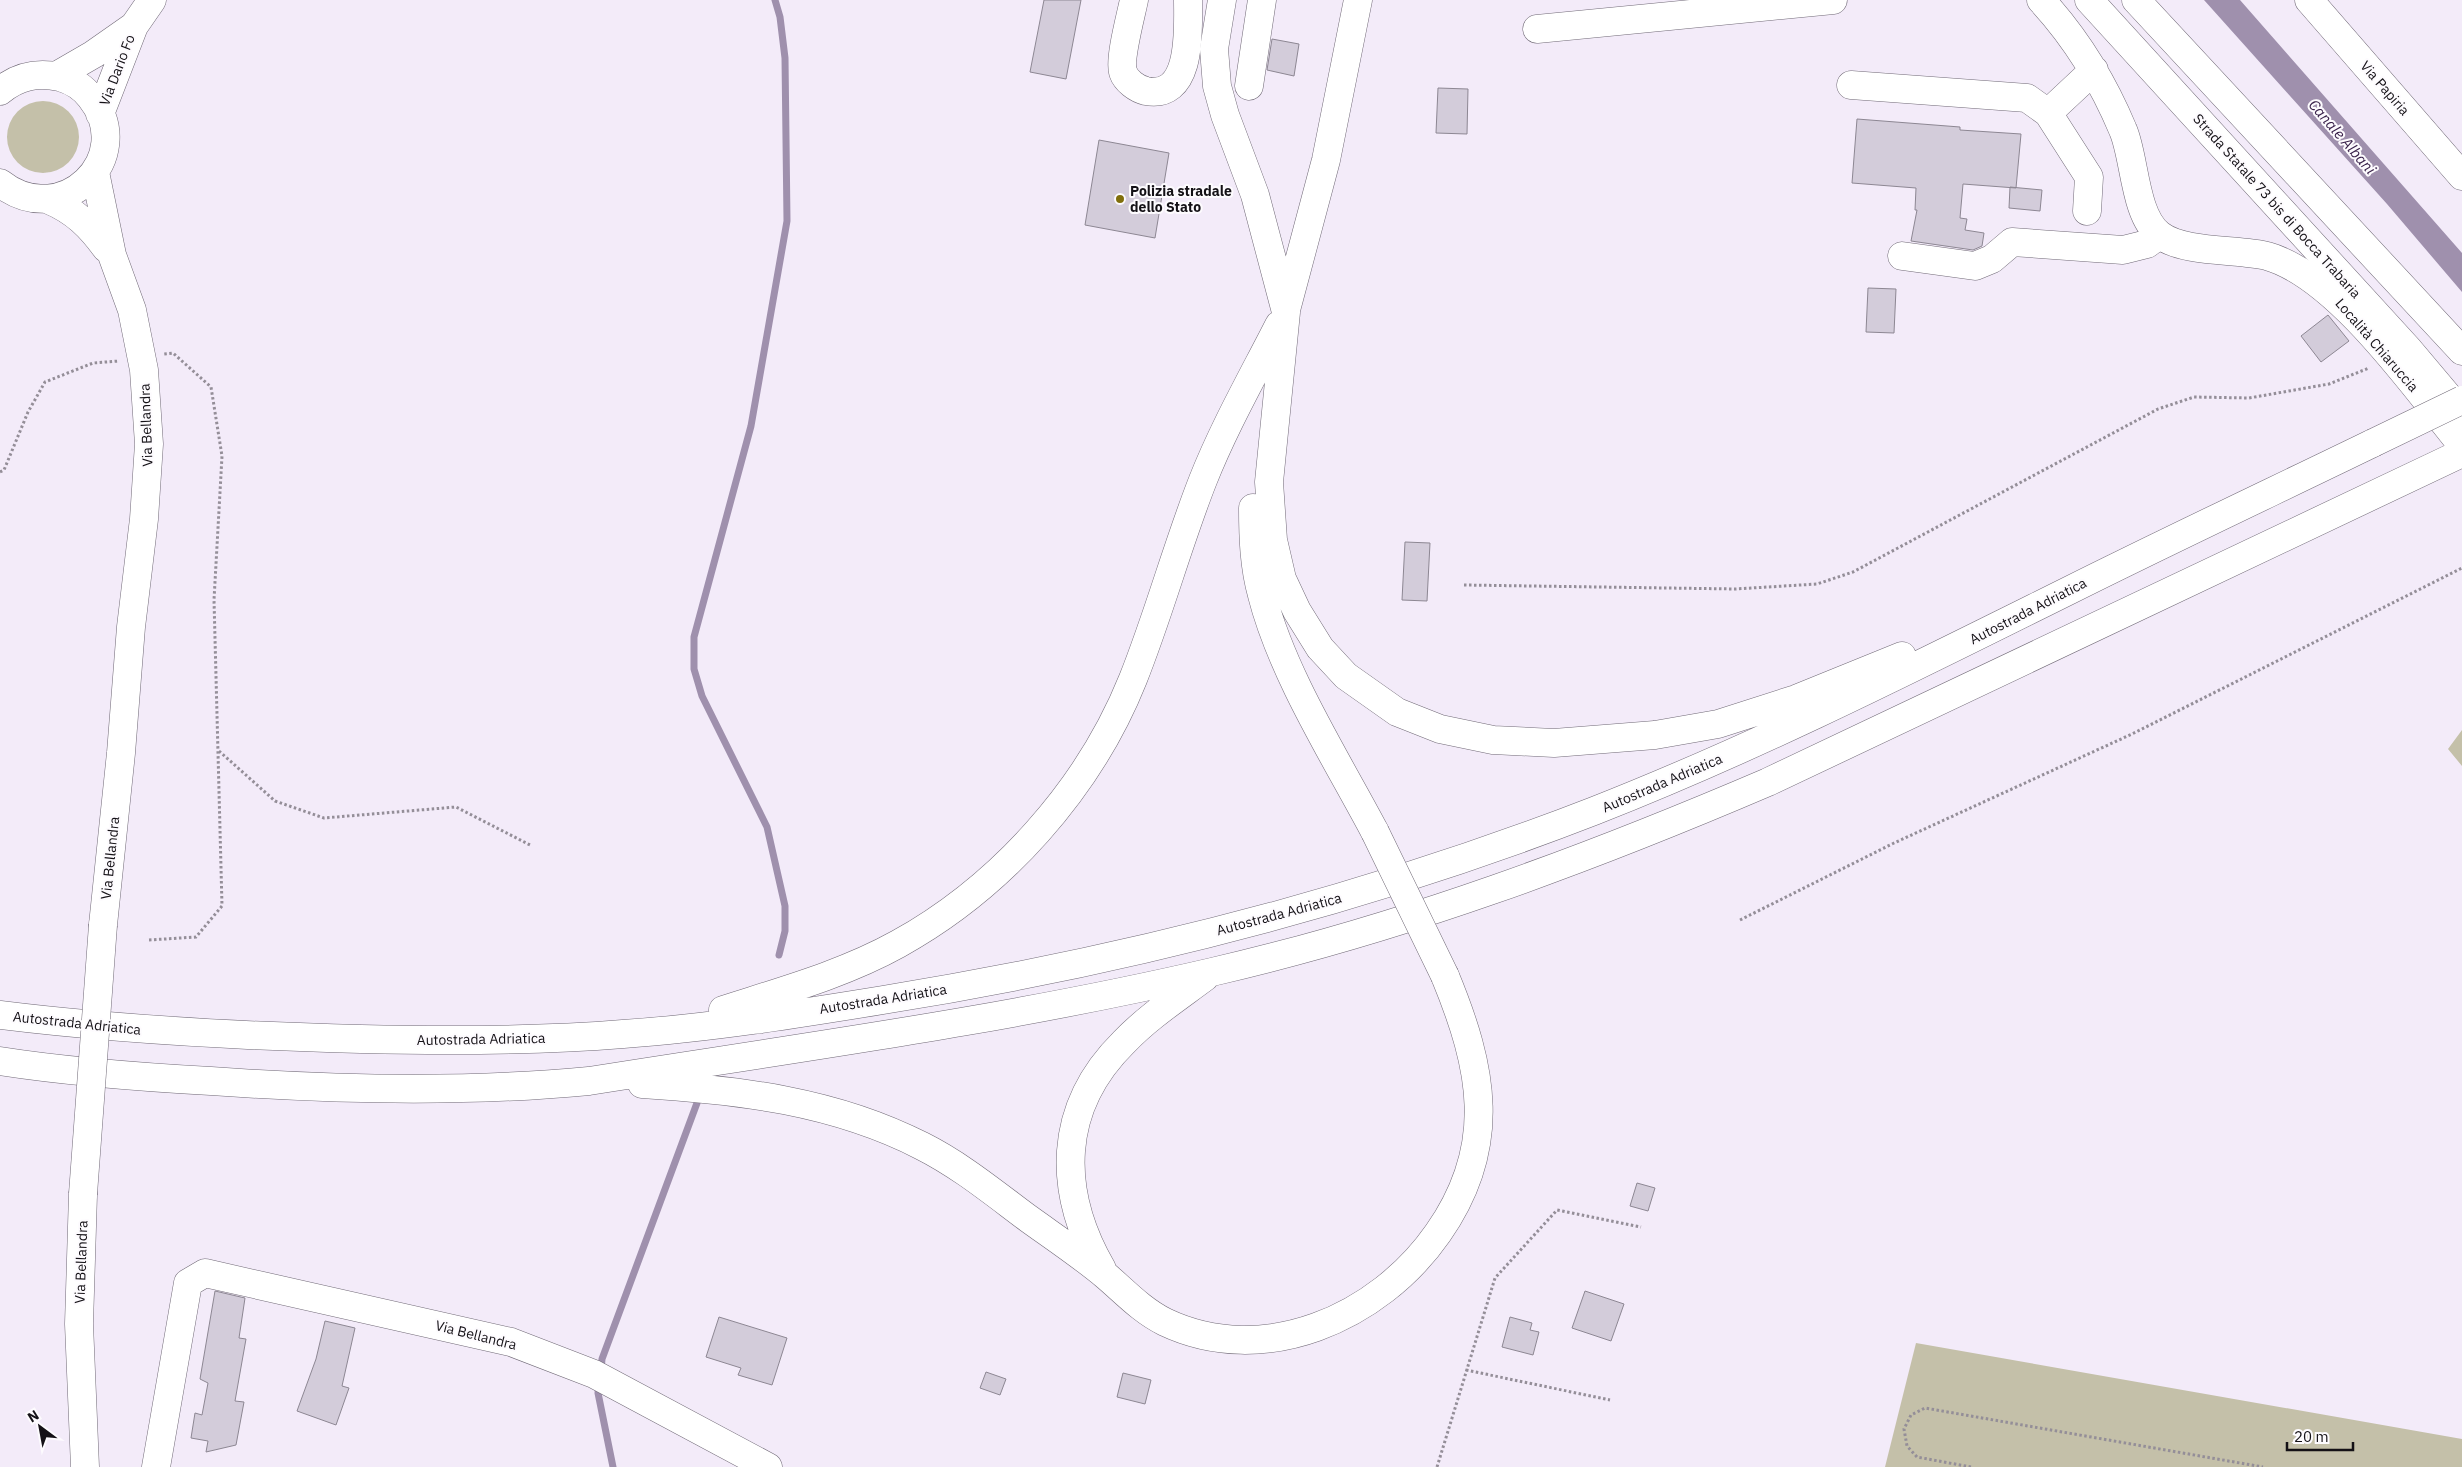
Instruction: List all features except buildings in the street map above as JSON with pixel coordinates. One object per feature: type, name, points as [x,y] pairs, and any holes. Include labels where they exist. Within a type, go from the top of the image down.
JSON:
[{"type":"main road","name":"Via Dario Fo","points":[[100,114],[134,26],[152,0]]},
{"type":"main road","points":[[1134,0],[1123,60],[1123,72],[1133,84],[1141,89],[1155,91],[1170,86],[1180,74],[1188,38],[1188,0]]},
{"type":"main road","points":[[1222,0],[1214,49],[1217,86],[1225,115],[1244,159],[1255,195],[1286,312],[1268,495],[1273,540],[1282,580],[1308,631],[1332,662],[1357,685],[1397,712],[1428,725],[1478,738],[1530,743],[1655,736],[1702,728],[1796,699],[2077,586]]},
{"type":"main road","points":[[1249,86],[1262,0]]},
{"type":"main road","points":[[589,1080],[698,1087],[748,1093],[810,1105],[857,1117],[907,1138],[952,1163],[1105,1275],[1132,1299],[1164,1321],[1210,1336],[1245,1340],[1280,1337],[1319,1328],[1358,1309],[1398,1278],[1423,1253],[1448,1219],[1465,1184],[1476,1145],[1479,1096],[1475,1064],[1465,1026],[1445,976],[1375,832],[1289,667],[1266,611],[1258,576],[1253,519],[1255,477],[1286,312],[1326,160],[1358,0]]},
{"type":"main road","points":[[1537,29],[1833,0]]},
{"type":"main road","points":[[1902,256],[1975,266],[1992,259],[2012,242],[2123,250],[2147,244],[2160,235],[2149,220],[2137,191],[2124,132],[2094,70],[2060,21],[2041,0]]},
{"type":"main road","name":"Strada Statale 73 bis di Bocca Trabaria","points":[[2090,0],[2409,350],[2462,413]]},
{"type":"main road","points":[[2136,0],[2462,352]]},
{"type":"main road","name":"Via Papiria","points":[[2312,1],[2462,176]]},
{"type":"main road","name":"Via Dario Fo","points":[[56,76],[94,54],[134,26]]},
{"type":"main road","name":"Via Bellandra","points":[[0,64],[27,76]]},
{"type":"main road","points":[[2048,113],[2094,70]]},
{"type":"main road","name":"Via Bellandra","points":[[0,91],[10,83],[27,76],[48,74],[68,80],[86,91],[100,114],[105,139],[102,156],[95,172],[82,186],[67,195],[49,200],[30,199],[12,192],[0,183]]},
{"type":"main road","points":[[1851,85],[2027,98],[2048,113],[2089,177],[2087,211]]},
{"type":"main road","name":"Via Bellandra","points":[[85,1467],[79,1324],[83,1194],[103,925],[122,753],[131,627],[145,510],[150,444],[142,358],[132,310],[112,255],[95,172]]},
{"type":"main road","name":"Via Bellandra","points":[[49,200],[68,208],[82,218],[112,255]]},
{"type":"main road","name":"Località Chiaruccia","points":[[2160,235],[2177,242],[2267,256],[2304,273],[2337,298],[2392,359],[2462,445]]},
{"type":"main road","points":[[652,1032],[816,980],[896,945],[964,900],[1004,866],[1046,820],[1085,769],[1125,697],[1204,477],[1286,312]]},
{"type":"main road","name":"Autostrada Adriatica","points":[[0,1014],[158,1032],[316,1038],[488,1040],[652,1032],[844,1006],[1050,970],[1259,920],[1430,870],[1594,811],[1725,756],[1871,690],[2077,586],[2462,400]]},
{"type":"main road","points":[[0,1061],[152,1078],[264,1085],[381,1089],[480,1088],[589,1080],[959,1022],[1211,972],[1342,938],[1457,902],[1668,824],[1768,782],[2462,453]]},
{"type":"main road","points":[[1105,1275],[1084,1232],[1072,1189],[1070,1148],[1078,1115],[1094,1080],[1123,1043],[1149,1019],[1211,972]]},
{"type":"main road","name":"Via Bellandra","points":[[156,1467],[188,1283],[205,1273],[511,1342],[602,1379],[768,1467]]},
{"type":"path","points":[[0,472],[4,470],[28,412],[45,382],[93,363],[173,353],[211,387],[222,456],[214,600],[222,906],[196,936],[149,940]]},
{"type":"path","points":[[1464,585],[1735,589],[1817,584],[1853,572],[2158,409],[2194,397],[2249,398],[2329,384],[2392,359]]},
{"type":"path","points":[[1740,920],[1894,843],[2132,734],[2462,568]]},
{"type":"path","points":[[219,750],[275,801],[324,818],[456,807],[532,846]]},
{"type":"path","points":[[1437,1467],[1495,1278],[1557,1210],[1642,1227]]},
{"type":"path","points":[[1466,1370],[1610,1400]]},
{"type":"path","points":[[1971,1467],[1917,1457],[1907,1446],[1904,1430],[1911,1415],[1925,1408],[2263,1467]]},
{"type":"shaded area","points":[[43,101],[63,107],[73,117],[79,137],[73,157],[63,167],[43,173],[23,167],[13,157],[7,137],[13,117],[23,107]]},
{"type":"shaded area","points":[[2462,730],[2462,766],[2448,749]]},
{"type":"shaded area","points":[[1916,1343],[2462,1439],[2462,1467],[1885,1467]]},
{"type":"water","name":"Canale Albani","points":[[2204,0],[2240,0],[2462,253],[2462,292],[2387,204]]},
{"type":"waterway","points":[[775,0],[780,17],[785,58],[787,221],[751,426],[694,637],[694,669],[702,696],[767,827],[785,906],[785,931],[779,955]]},
{"type":"waterway","points":[[601,1371],[602,1359],[697,1103]]},
{"type":"waterway","points":[[599,1384],[598,1393],[613,1467]]},
{"type":"place","name":"Polizia stradale dello Stato","points":[[1120,199]]}]
